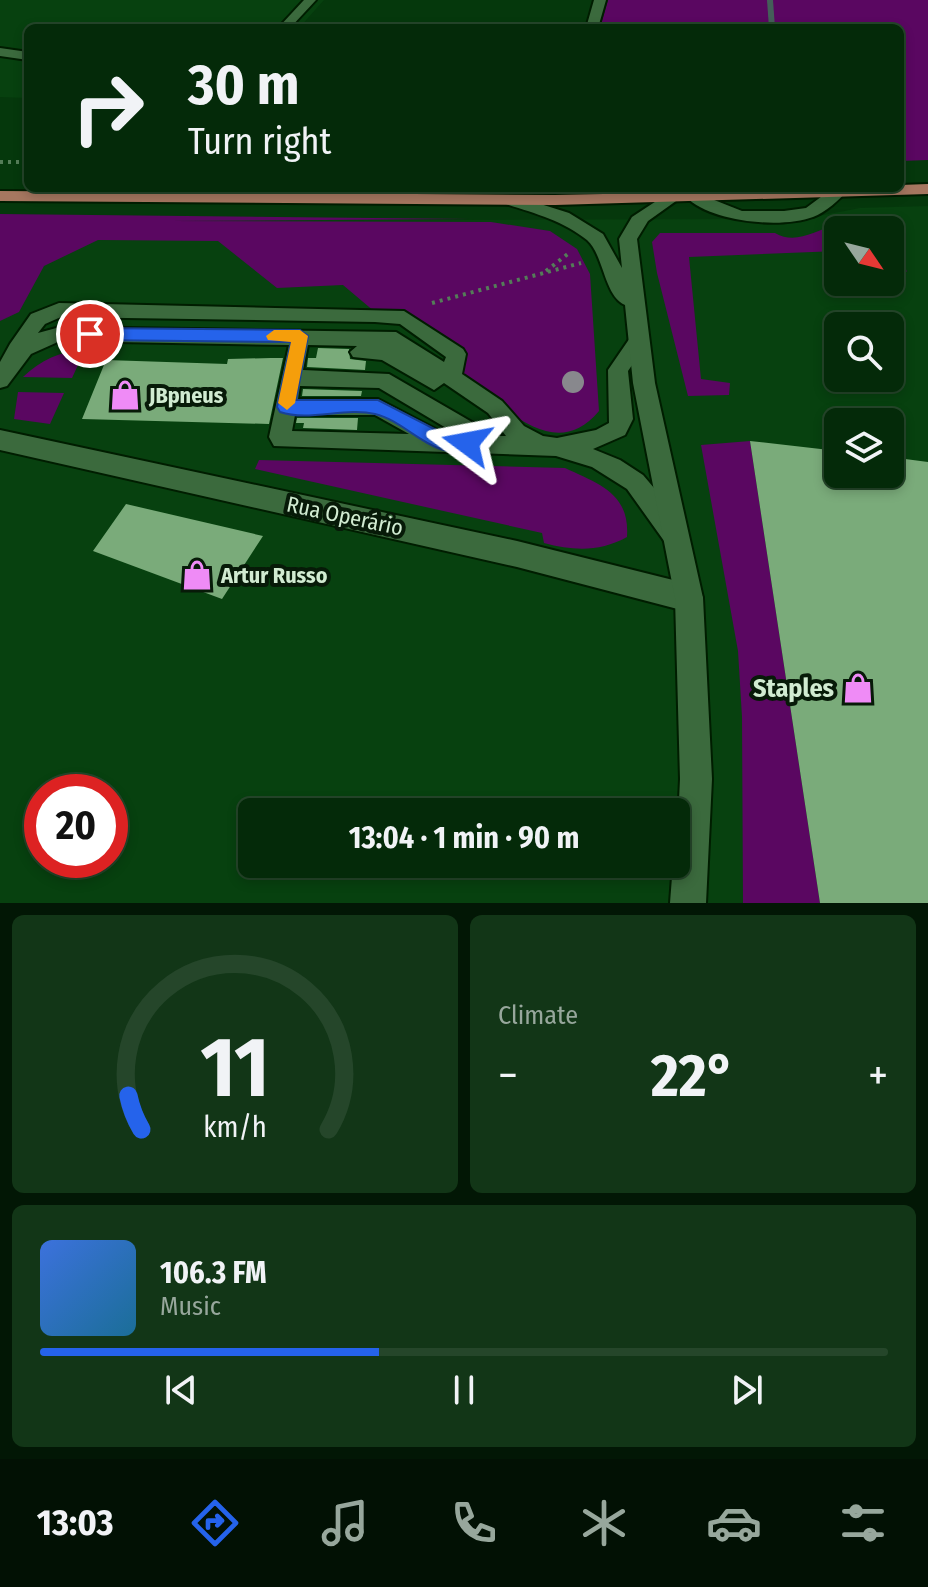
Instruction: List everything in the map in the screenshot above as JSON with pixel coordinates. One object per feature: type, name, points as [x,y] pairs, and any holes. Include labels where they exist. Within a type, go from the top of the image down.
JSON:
[{"type":"main road","points":[[904,189],[928,189]]},
{"type":"main road","points":[[0,196],[512,200],[555,194],[694,197],[798,192]]},
{"type":"street","points":[[593,24],[600,0]]},
{"type":"street","points":[[670,197],[641,217],[629,233],[634,315],[646,396],[689,598],[696,779],[688,903]]},
{"type":"street","points":[[512,200],[563,217],[597,238],[634,315]]},
{"type":"street","name":"Rua Operário","points":[[0,440],[517,554],[689,598]]},
{"type":"lane","points":[[288,24],[310,0]]},
{"type":"lane","points":[[0,52],[24,53]]},
{"type":"lane","points":[[4,372],[38,319],[59,310],[404,318],[456,354],[451,377]]},
{"type":"lane","points":[[4,372],[28,345],[60,334],[300,343],[386,353],[528,441],[599,459],[636,483],[653,503],[664,528],[676,537]]},
{"type":"lane","points":[[300,343],[396,339],[495,407],[504,424]]},
{"type":"lane","points":[[300,343],[280,437],[282,440],[552,447],[600,438],[617,429],[622,419],[618,370],[639,340]]},
{"type":"lane","points":[[292,378],[382,380],[490,444]]},
{"type":"lane","points":[[286,407],[378,407],[443,443]]},
{"type":"path","points":[[0,162],[24,162]]},
{"type":"path","points":[[543,273],[576,246]]},
{"type":"path","points":[[426,304],[589,261]]},
{"type":"shaded area","points":[[0,0],[324,0],[303,24],[24,24],[24,98],[0,97]]},
{"type":"shaded area","points":[[608,0],[928,0],[928,160],[904,161],[904,24],[601,24]]},
{"type":"shaded area","points":[[928,206],[928,903],[0,903],[0,221],[813,217],[860,208]]},
{"type":"shaded area","points":[[0,214],[470,219],[169,221],[491,222],[550,231],[577,249],[590,274],[599,411],[582,426],[564,432],[546,431],[529,424],[511,414],[462,374],[463,353],[409,314],[375,312],[343,285],[277,288],[218,241],[98,240],[44,266],[19,312],[0,321]]},
{"type":"shaded area","points":[[824,229],[824,252],[689,257],[701,379],[730,383],[729,395],[688,396],[652,242],[660,233],[805,236]]},
{"type":"shaded area","points":[[85,350],[72,378],[23,377],[51,358]]},
{"type":"shaded area","points":[[18,392],[64,393],[50,424],[14,419]]},
{"type":"shaded area","points":[[750,441],[820,903],[743,903],[742,717],[738,651],[701,445]]},
{"type":"shaded area","points":[[259,460],[565,468],[600,485],[618,500],[627,522],[627,537],[597,548],[555,546],[544,543],[542,533],[255,469]]},
{"type":"building","points":[[318,348],[349,349],[350,359],[366,361],[365,370],[307,367],[308,358],[316,358]]},
{"type":"building","points":[[283,358],[269,424],[82,419],[106,360],[227,364],[228,359]]},
{"type":"building","points":[[303,389],[362,391],[361,396],[302,396]]},
{"type":"building","points":[[297,418],[358,418],[357,430],[303,428],[304,423],[296,423]]},
{"type":"building","name":"Staples","points":[[750,441],[824,449],[824,488],[904,488],[904,459],[928,462],[928,903],[820,903]]},
{"type":"building","name":"Artur Russo","points":[[126,504],[263,536],[222,599],[93,551]]},
{"type":"waterway","points":[[770,0],[772,24]]},
{"type":"slow traffic","points":[[274,336],[300,336],[287,403]]},
{"type":"place","name":"JBpneus","points":[[125,395]]},
{"type":"place","name":"Artur Russo","points":[[197,575]]},
{"type":"place","name":"Staples","points":[[858,688]]},
{"type":"route","points":[[90,334],[300,336],[286,407],[378,407],[443,443],[467,443]]}]
